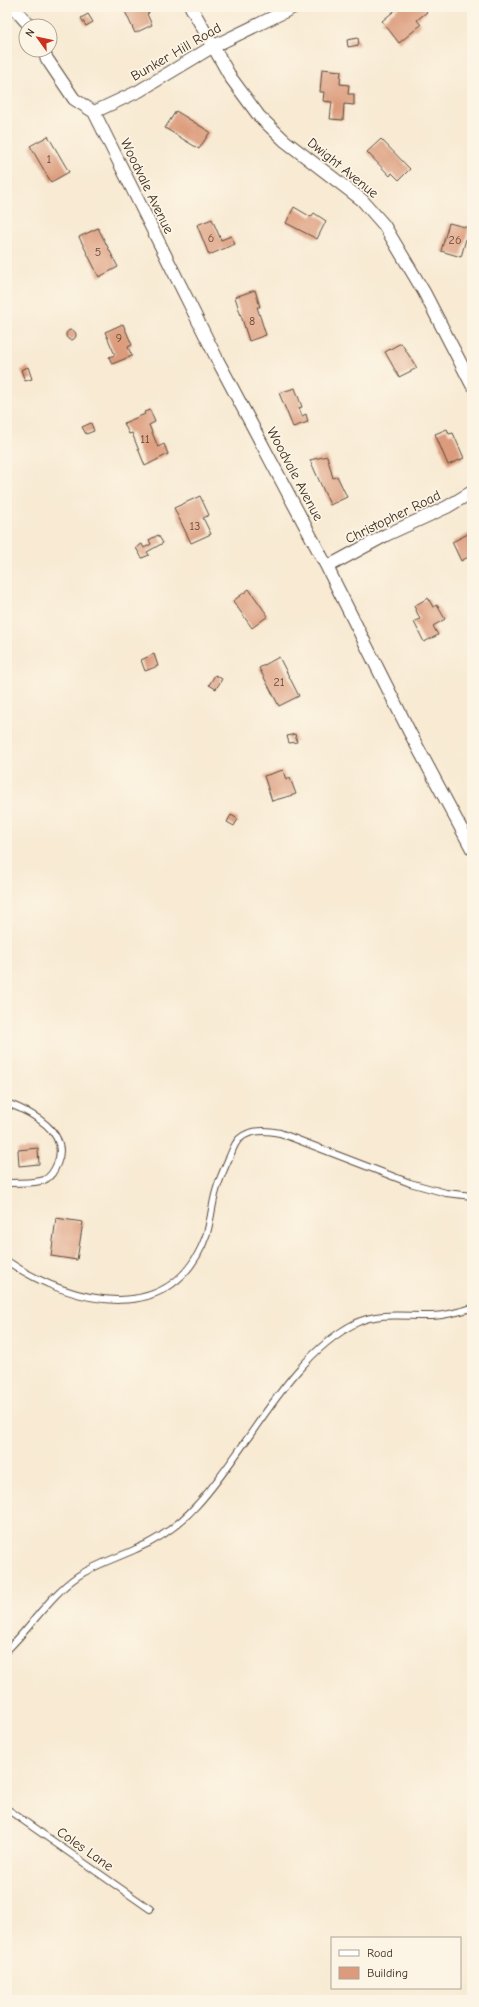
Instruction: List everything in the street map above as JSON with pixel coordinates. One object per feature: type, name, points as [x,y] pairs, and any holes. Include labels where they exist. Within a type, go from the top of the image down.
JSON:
[{"type":"street","points":[[13,7],[23,18]]},
{"type":"street","name":"Dwight Avenue","points":[[191,7],[212,47],[231,78],[259,116],[285,141],[362,200],[384,225],[424,292],[472,385]]},
{"type":"street","name":"Bunker Hill Road","points":[[94,112],[139,91],[212,47],[294,7]]},
{"type":"street","points":[[46,58],[74,99],[94,112]]},
{"type":"street","name":"Woodvale Avenue","points":[[94,112],[218,361],[327,567],[410,733],[472,849]]},
{"type":"street","name":"Christopher Road","points":[[327,567],[386,535],[447,507],[472,492]]},
{"type":"lane","points":[[7,1103],[29,1113],[46,1125],[55,1135],[59,1146],[60,1158],[53,1173],[43,1180],[7,1183]]},
{"type":"lane","points":[[7,1261],[52,1286],[91,1297],[126,1300],[161,1292],[183,1275],[198,1254],[207,1232],[218,1184],[232,1152],[240,1139],[248,1134],[258,1131],[268,1130],[280,1133],[410,1183],[446,1193],[472,1196]]},
{"type":"lane","points":[[7,1650],[51,1599],[77,1577],[102,1563],[158,1539],[187,1516],[210,1490],[294,1376],[323,1345],[356,1323],[374,1316],[386,1314],[443,1315],[472,1308]]},
{"type":"lane","name":"Coles Lane","points":[[7,1808],[150,1910]]},
{"type":"building","points":[[123,7],[146,7],[149,13],[147,14],[152,25],[135,33]]},
{"type":"building","points":[[399,7],[423,7],[427,12],[417,20],[421,25],[399,43],[382,21]]},
{"type":"building","points":[[88,14],[93,22],[86,26],[81,18]]},
{"type":"building","points":[[358,38],[359,45],[348,47],[347,40]]},
{"type":"building","points":[[322,69],[341,71],[340,84],[349,85],[348,94],[354,94],[354,105],[344,104],[343,120],[330,119],[332,102],[323,101],[324,92],[320,92]]},
{"type":"building","points":[[176,111],[210,132],[199,149],[165,128]]},
{"type":"building","points":[[48,136],[69,172],[51,182],[30,146]]},
{"type":"building","points":[[381,139],[410,169],[399,180],[392,173],[390,176],[367,152]]},
{"type":"building","points":[[294,207],[311,217],[314,213],[326,221],[317,239],[286,223]]},
{"type":"building","points":[[212,219],[221,240],[231,236],[235,244],[209,255],[197,225]]},
{"type":"building","points":[[449,223],[469,228],[461,257],[441,251]]},
{"type":"building","points":[[98,228],[118,267],[99,277],[79,237]]},
{"type":"building","points":[[255,290],[260,307],[257,307],[266,335],[249,341],[235,297]]},
{"type":"building","points":[[123,324],[132,345],[128,347],[132,356],[112,364],[109,357],[115,355],[105,332]]},
{"type":"building","points":[[69,330],[73,330],[75,331],[75,339],[69,340],[66,337],[66,333]]},
{"type":"building","points":[[401,343],[417,368],[399,377],[385,352]]},
{"type":"building","points":[[28,367],[32,379],[25,381],[21,370]]},
{"type":"building","points":[[295,388],[302,407],[299,408],[302,416],[306,414],[308,422],[293,427],[279,393]]},
{"type":"building","points":[[150,410],[155,422],[149,425],[158,447],[164,444],[168,454],[145,466],[132,433],[129,434],[124,423],[145,414],[144,412]]},
{"type":"building","points":[[91,423],[94,431],[86,434],[82,427]]},
{"type":"building","points":[[447,429],[449,434],[453,433],[464,458],[448,465],[435,434]]},
{"type":"building","points":[[327,456],[333,478],[337,476],[347,497],[330,505],[310,460]]},
{"type":"building","points":[[200,496],[209,515],[203,518],[211,534],[191,543],[174,508]]},
{"type":"building","points":[[472,532],[472,555],[461,561],[452,542]]},
{"type":"building","points":[[158,535],[163,543],[147,552],[149,555],[142,558],[136,548],[142,544],[144,548],[151,544],[149,540]]},
{"type":"building","points":[[249,589],[268,616],[252,628],[233,601]]},
{"type":"building","points":[[428,598],[433,607],[437,605],[445,619],[433,626],[438,635],[424,642],[414,622],[420,619],[414,606]]},
{"type":"building","points":[[154,654],[158,666],[145,671],[141,660]]},
{"type":"building","points":[[279,657],[299,696],[279,706],[259,668]]},
{"type":"building","points":[[215,675],[222,679],[216,689],[209,685]]},
{"type":"building","points":[[295,734],[297,742],[289,743],[287,736]]},
{"type":"building","points":[[283,770],[286,780],[290,778],[296,794],[272,801],[264,776]]},
{"type":"building","points":[[231,815],[238,819],[234,826],[227,822]]},
{"type":"building","points":[[38,1148],[39,1164],[19,1166],[18,1150]]},
{"type":"building","points":[[56,1218],[83,1222],[77,1260],[51,1256]]}]
